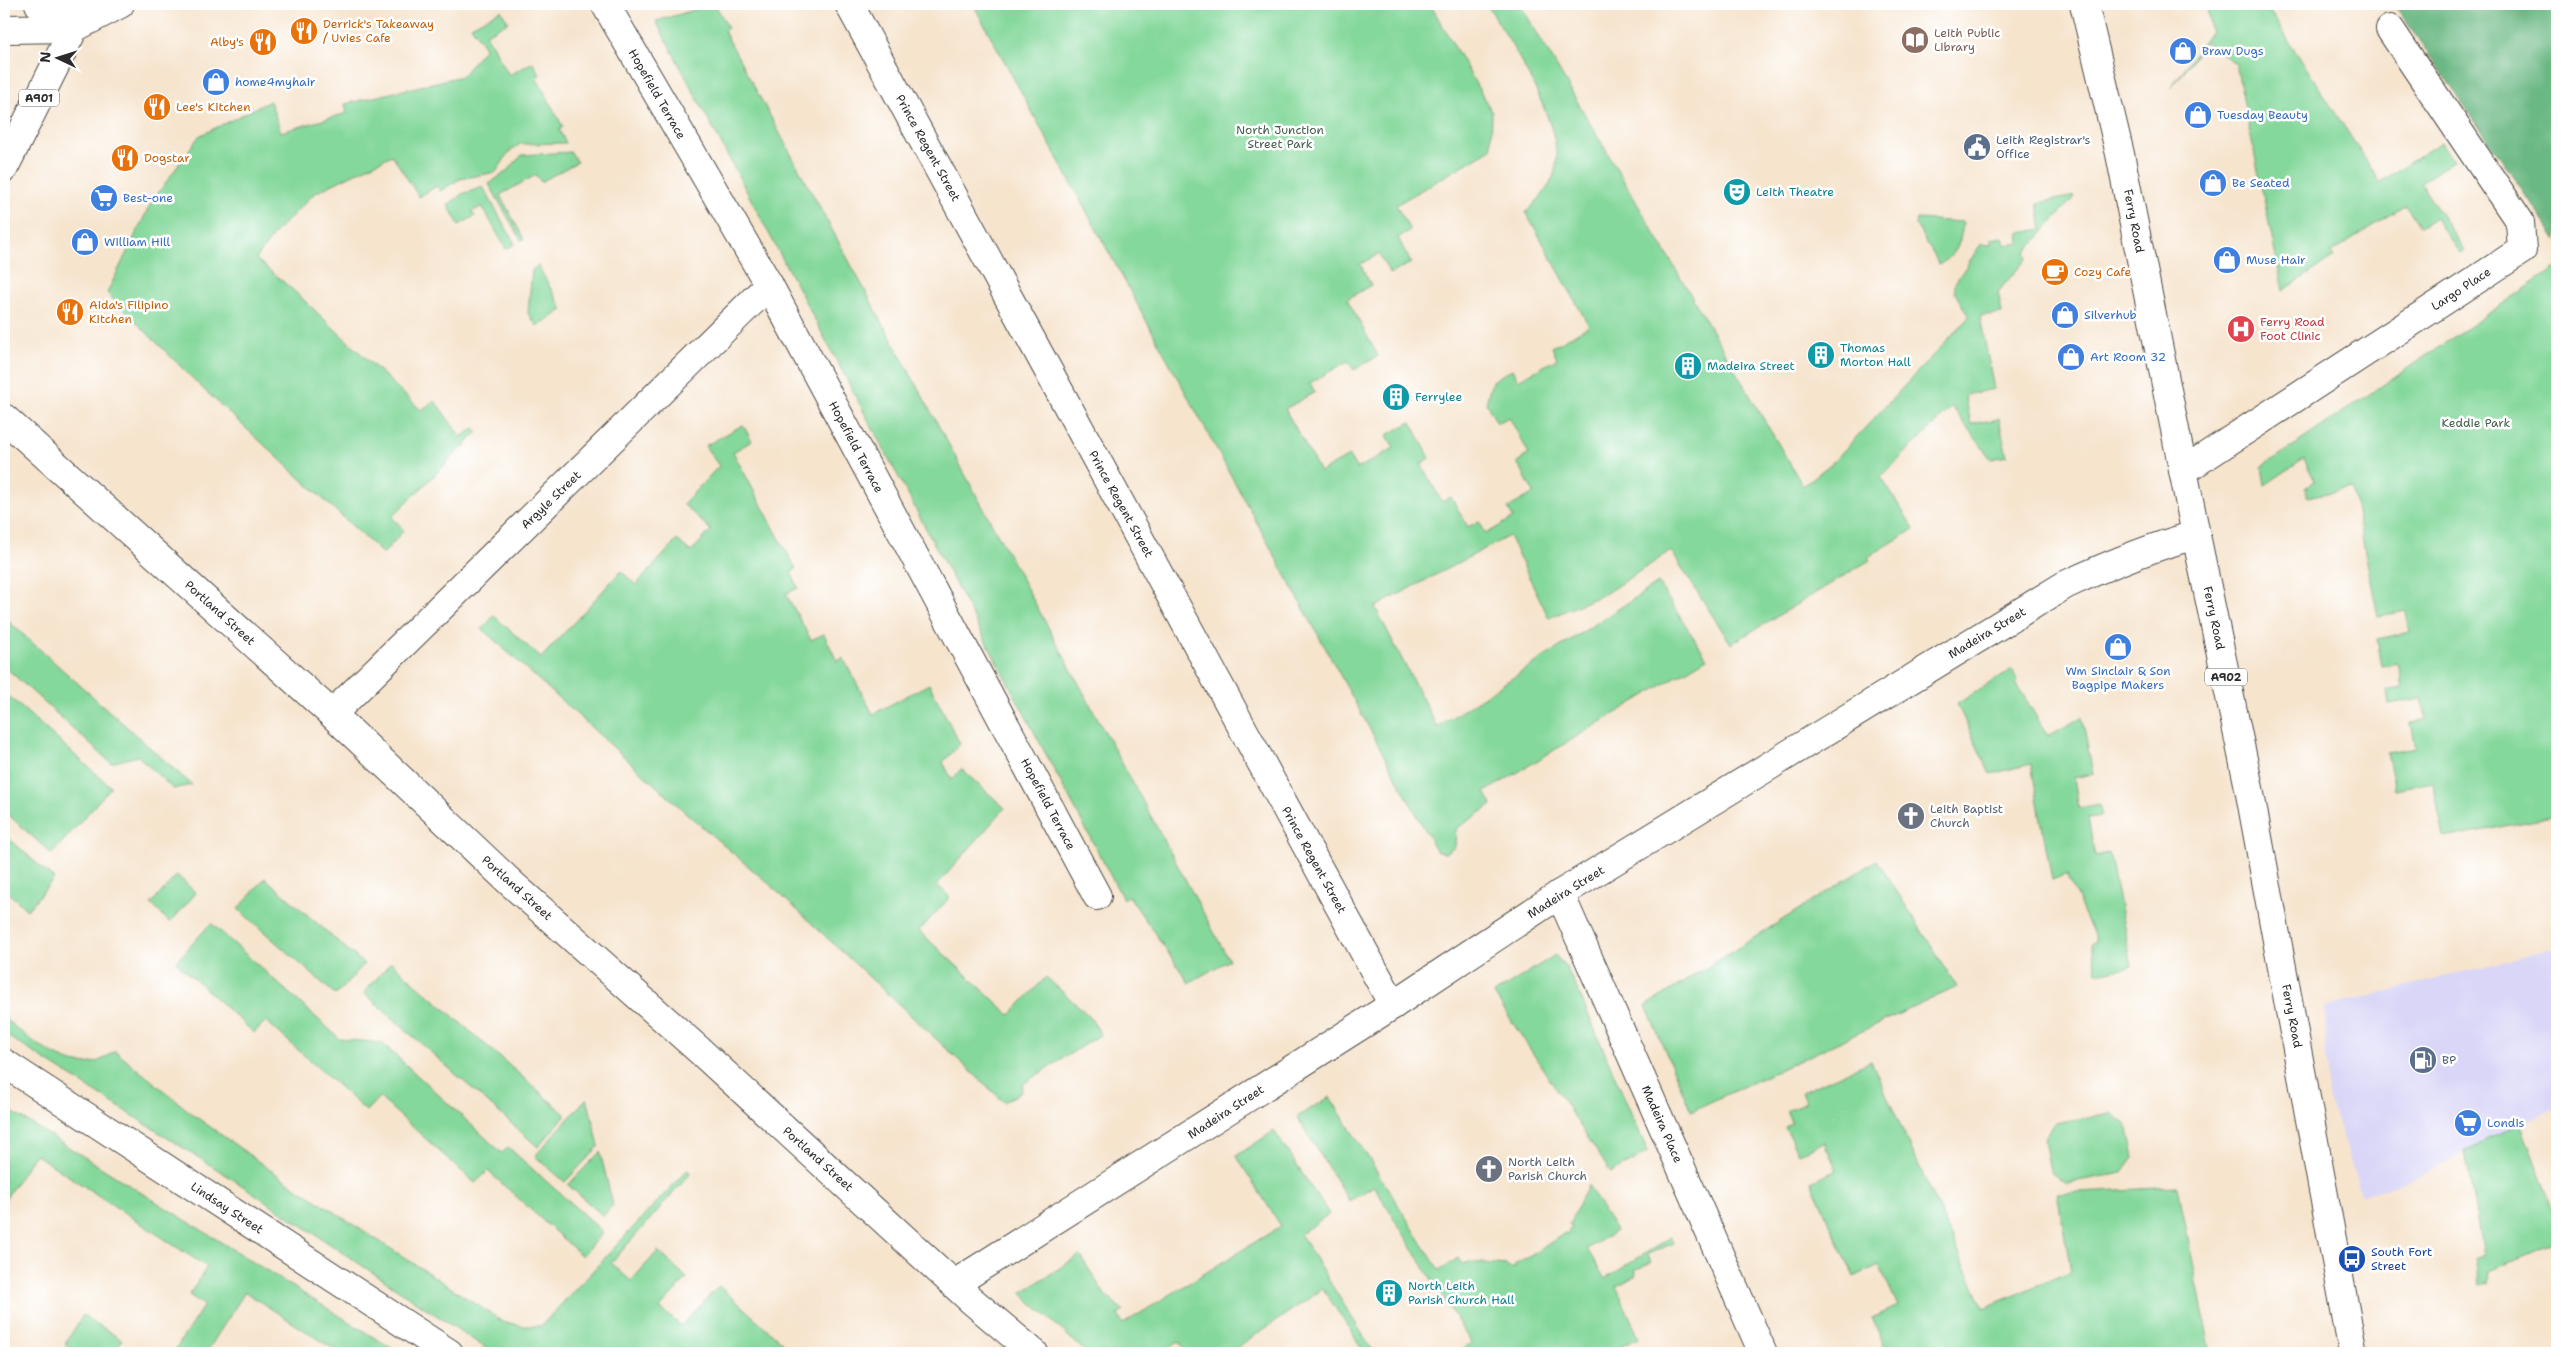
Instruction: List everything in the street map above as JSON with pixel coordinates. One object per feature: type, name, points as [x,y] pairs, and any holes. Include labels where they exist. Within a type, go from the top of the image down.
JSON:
[{"type":"street","points":[[39,4],[78,16]]},
{"type":"street","points":[[4,29],[78,16],[120,4]]},
{"type":"street","name":"Hopefield Terrace","points":[[605,4],[769,285],[1097,896]]},
{"type":"street","name":"Prince Regent Street","points":[[849,4],[1393,1005]]},
{"type":"street","name":"Ferry Road","points":[[2084,4],[2120,154],[2196,535],[2248,782],[2353,1353]]},
{"type":"street","name":"A901","points":[[4,168],[78,16]]},
{"type":"street","name":"Largo Place","points":[[2183,471],[2522,250],[2520,222],[2390,29]]},
{"type":"street","name":"Argyle Street","points":[[332,714],[769,285]]},
{"type":"street","name":"Portland Street","points":[[4,418],[332,714],[512,884],[692,1044],[954,1284],[1034,1353]]},
{"type":"street","name":"Madeira Street","points":[[954,1284],[1393,1005],[1560,894],[2065,585],[2113,562],[2196,535]]},
{"type":"street","name":"Madeira Place","points":[[1560,894],[1763,1353]]},
{"type":"street","name":"Lindsay Street","points":[[4,1063],[449,1353]]},
{"type":"shaded area","points":[[2557,948],[2557,1107],[2404,1183],[2362,1195],[2328,1096],[2325,1007]]},
{"type":"green space","points":[[715,4],[728,28],[724,31],[1229,960],[1189,983],[1129,896],[1123,899],[656,21]]},
{"type":"green space","name":"North Junction Street Park","points":[[973,4],[1430,4],[1492,112],[1491,149],[1396,205],[1410,230],[1398,238],[1411,263],[1390,274],[1379,254],[1360,264],[1371,285],[1347,299],[1378,356],[1354,370],[1348,361],[1310,383],[1315,392],[1285,409],[1320,472],[1349,456],[1357,469],[1394,448],[1387,435],[1411,422],[1430,458],[1421,464],[1442,502],[1451,497],[1468,527],[1479,521],[1486,534],[1513,518],[1508,508],[1534,493],[1517,462],[1529,454],[1509,417],[1497,423],[1486,403],[1492,381],[1512,369],[1518,380],[1557,359],[1552,347],[1589,326],[1526,212],[1541,197],[1552,179],[1556,166],[1556,148],[1543,106],[1532,83],[1487,4],[1520,4],[1803,486],[1833,462],[1969,317],[1955,293],[1955,283],[1981,244],[1991,245],[1991,239],[2003,237],[2005,245],[2020,243],[2019,233],[2042,229],[2038,203],[2075,196],[2025,253],[2027,258],[1998,292],[2002,313],[1980,316],[1994,389],[1965,395],[1971,424],[1999,419],[2007,456],[1991,459],[1952,407],[1881,477],[1914,529],[1868,557],[1870,560],[1731,644],[1671,551],[1606,593],[1549,618],[1509,536],[1375,607],[1437,727],[1658,583],[1707,658],[1485,792],[1492,805],[1456,829],[1455,847],[1446,853],[1437,852]]},
{"type":"green space","points":[[2206,4],[2265,4],[2380,182],[2441,142],[2453,161],[2420,183],[2465,251],[2460,254],[2435,217],[2420,227],[2406,205],[2331,253],[2334,257],[2283,291],[2236,64],[2206,42],[2171,88],[2211,31]]},
{"type":"green space","points":[[2393,4],[2557,4],[2557,240],[2403,17]]},
{"type":"green space","points":[[501,10],[508,22],[486,34],[509,75],[533,62],[540,75],[536,77],[563,127],[559,130],[566,143],[520,144],[510,151],[496,172],[460,179],[440,191],[437,186],[419,197],[392,155],[315,193],[275,233],[256,259],[293,290],[421,410],[435,401],[461,437],[474,428],[478,432],[392,517],[404,530],[383,554],[201,387],[107,293],[150,205],[199,136],[270,101],[281,132],[347,113],[345,104],[462,76],[485,48],[471,26]]},
{"type":"green space","points":[[571,152],[577,162],[541,182],[536,175],[500,195],[524,239],[521,240],[489,184],[508,170],[522,155]]},
{"type":"green space","points":[[483,187],[515,244],[506,249],[482,206],[472,212],[475,216],[459,225],[448,205],[462,194]]},
{"type":"green space","points":[[1917,219],[1963,222],[1957,247],[1945,261],[1939,264],[1916,225]]},
{"type":"green space","points":[[538,266],[563,310],[537,326],[528,313],[532,270]]},
{"type":"green space","name":"Keddie Park","points":[[2557,267],[2557,816],[2444,838],[2433,782],[2395,789],[2387,753],[2416,748],[2411,723],[2426,719],[2422,698],[2389,704],[2387,691],[2403,688],[2398,663],[2382,666],[2377,639],[2410,632],[2406,611],[2378,616],[2352,488],[2307,497],[2305,488],[2315,481],[2304,459],[2265,485],[2262,467]]},
{"type":"green space","points":[[743,425],[752,441],[733,452],[796,569],[791,572],[798,588],[786,594],[811,640],[824,634],[837,661],[843,658],[873,714],[929,684],[960,744],[943,762],[952,780],[961,769],[1005,808],[937,885],[950,897],[919,931],[1010,1015],[1046,977],[1089,1016],[1101,1034],[1023,1084],[1021,1092],[1004,1102],[768,883],[693,819],[482,629],[494,616],[541,658],[621,571],[636,585],[677,540],[691,552],[711,530],[683,504],[719,466],[705,446]]},
{"type":"green space","points":[[4,617],[192,785],[173,789],[138,756],[111,763],[4,666]]},
{"type":"green space","points":[[2012,669],[2018,682],[2016,683],[2048,736],[2082,717],[2093,774],[2074,778],[2079,808],[2099,804],[2102,816],[2088,818],[2095,856],[2109,853],[2132,966],[2097,973],[2091,944],[2096,941],[2067,874],[2052,880],[2031,764],[1990,774],[1957,704]]},
{"type":"green space","points":[[4,692],[111,787],[52,854],[4,811]]},
{"type":"green space","points":[[4,834],[54,879],[27,910],[4,889]]},
{"type":"green space","points":[[1877,860],[1957,987],[1691,1111],[1646,1006]]},
{"type":"green space","points":[[177,875],[196,893],[170,923],[151,904]]},
{"type":"green space","points":[[265,878],[364,964],[336,995],[238,909]]},
{"type":"green space","points":[[211,923],[340,1039],[382,1043],[502,1153],[508,1147],[603,1232],[582,1256],[488,1171],[475,1183],[379,1097],[366,1111],[266,1021],[254,1033],[176,962]]},
{"type":"green space","points":[[1555,955],[1566,967],[1578,991],[1648,1152],[1611,1173],[1494,994]]},
{"type":"green space","points":[[391,962],[566,1115],[538,1147],[364,993]]},
{"type":"green space","points":[[4,1018],[48,1051],[74,1062],[87,1064],[99,1061],[115,1051],[195,1116],[273,1172],[502,1321],[522,1326],[541,1326],[687,1170],[691,1173],[611,1263],[631,1281],[658,1251],[687,1278],[660,1308],[681,1326],[719,1286],[794,1353],[493,1353],[237,1182],[4,1034]]},
{"type":"green space","points":[[1871,1061],[1984,1308],[2071,1271],[2057,1193],[2178,1187],[2211,1353],[1888,1353],[1872,1318],[1898,1306],[1879,1265],[1854,1277],[1811,1182],[1837,1170],[1824,1142],[1798,1154],[1785,1127],[1792,1123],[1787,1111],[1806,1102],[1802,1092]]},
{"type":"green space","points":[[1330,1097],[1439,1270],[1459,1258],[1463,1264],[1470,1262],[1507,1265],[1508,1268],[1515,1268],[1515,1264],[1526,1259],[1565,1233],[1568,1234],[1572,1226],[1569,1225],[1588,1185],[1616,1231],[1587,1249],[1605,1279],[1671,1237],[1674,1243],[1648,1254],[1651,1262],[1635,1270],[1637,1276],[1616,1286],[1639,1338],[1607,1353],[1493,1353],[1491,1350],[1487,1353],[1456,1353],[1471,1343],[1374,1186],[1349,1201],[1297,1117]]},
{"type":"green space","points":[[587,1098],[599,1146],[565,1182],[535,1156]]},
{"type":"green space","points":[[4,1107],[399,1353],[340,1353],[245,1292],[206,1353],[173,1353],[204,1305],[189,1295],[207,1267],[35,1154],[4,1201]]},
{"type":"green space","points":[[2111,1113],[2127,1124],[2134,1157],[2123,1173],[2066,1183],[2050,1172],[2044,1139],[2055,1123]]},
{"type":"green space","points":[[2520,1123],[2553,1209],[2557,1207],[2557,1242],[2490,1270],[2489,1283],[2480,1285],[2475,1257],[2483,1255],[2465,1152]]},
{"type":"green space","points":[[1274,1131],[1329,1214],[1300,1234],[1374,1353],[1365,1353],[1323,1289],[1229,1353],[1188,1353],[1179,1341],[1165,1353],[1087,1353],[1021,1293],[1080,1255],[1105,1295],[1124,1311],[1118,1315],[1123,1324],[1281,1226],[1236,1156]]},
{"type":"green space","points":[[600,1152],[613,1205],[603,1216],[568,1185]]},
{"type":"green space","points":[[83,1315],[122,1340],[113,1353],[78,1353],[65,1344]]},
{"type":"place","name":"Derrick's Takeaway / Uvies Cafe","points":[[304,31]]},
{"type":"place","name":"Leith Public Library","points":[[1915,40]]},
{"type":"place","name":"Alby's","points":[[263,42]]},
{"type":"place","name":"Braw Dugs","points":[[2183,51]]},
{"type":"place","name":"home4myhair","points":[[216,82]]},
{"type":"place","name":"Lee's Kitchen","points":[[157,107]]},
{"type":"place","name":"Tuesday Beauty","points":[[2198,115]]},
{"type":"place","name":"Leith Registrar's Office","points":[[1977,147]]},
{"type":"place","name":"Dogstar","points":[[125,158]]},
{"type":"place","name":"Be Seated","points":[[2213,183]]},
{"type":"place","name":"Leith Theatre","points":[[1737,192]]},
{"type":"place","name":"Best-one","points":[[104,198]]},
{"type":"place","name":"William Hill","points":[[85,242]]},
{"type":"place","name":"Muse Hair","points":[[2227,260]]},
{"type":"place","name":"Cozy Cafe","points":[[2055,272]]},
{"type":"place","name":"Aida's Filipino Kitchen","points":[[70,312]]},
{"type":"place","name":"Silverhub","points":[[2065,315]]},
{"type":"place","name":"Ferry Road Foot Clinic","points":[[2241,329]]},
{"type":"place","name":"Thomas Morton Hall","points":[[1821,355]]},
{"type":"place","name":"Art Room 32","points":[[2071,357]]},
{"type":"place","name":"Madeira Street","points":[[1688,366]]},
{"type":"place","name":"Ferrylee","points":[[1396,397]]},
{"type":"place","name":"Wm Sinclair & Son Bagpipe Makers","points":[[2118,647]]},
{"type":"place","name":"Leith Baptist Church","points":[[1911,816]]},
{"type":"place","name":"BP","points":[[2423,1060]]},
{"type":"place","name":"Londis","points":[[2468,1123]]},
{"type":"place","name":"North Leith Parish Church","points":[[1489,1169]]},
{"type":"place","name":"South Fort Street","points":[[2352,1259]]},
{"type":"place","name":"North Leith Parish Church Hall","points":[[1389,1293]]}]
